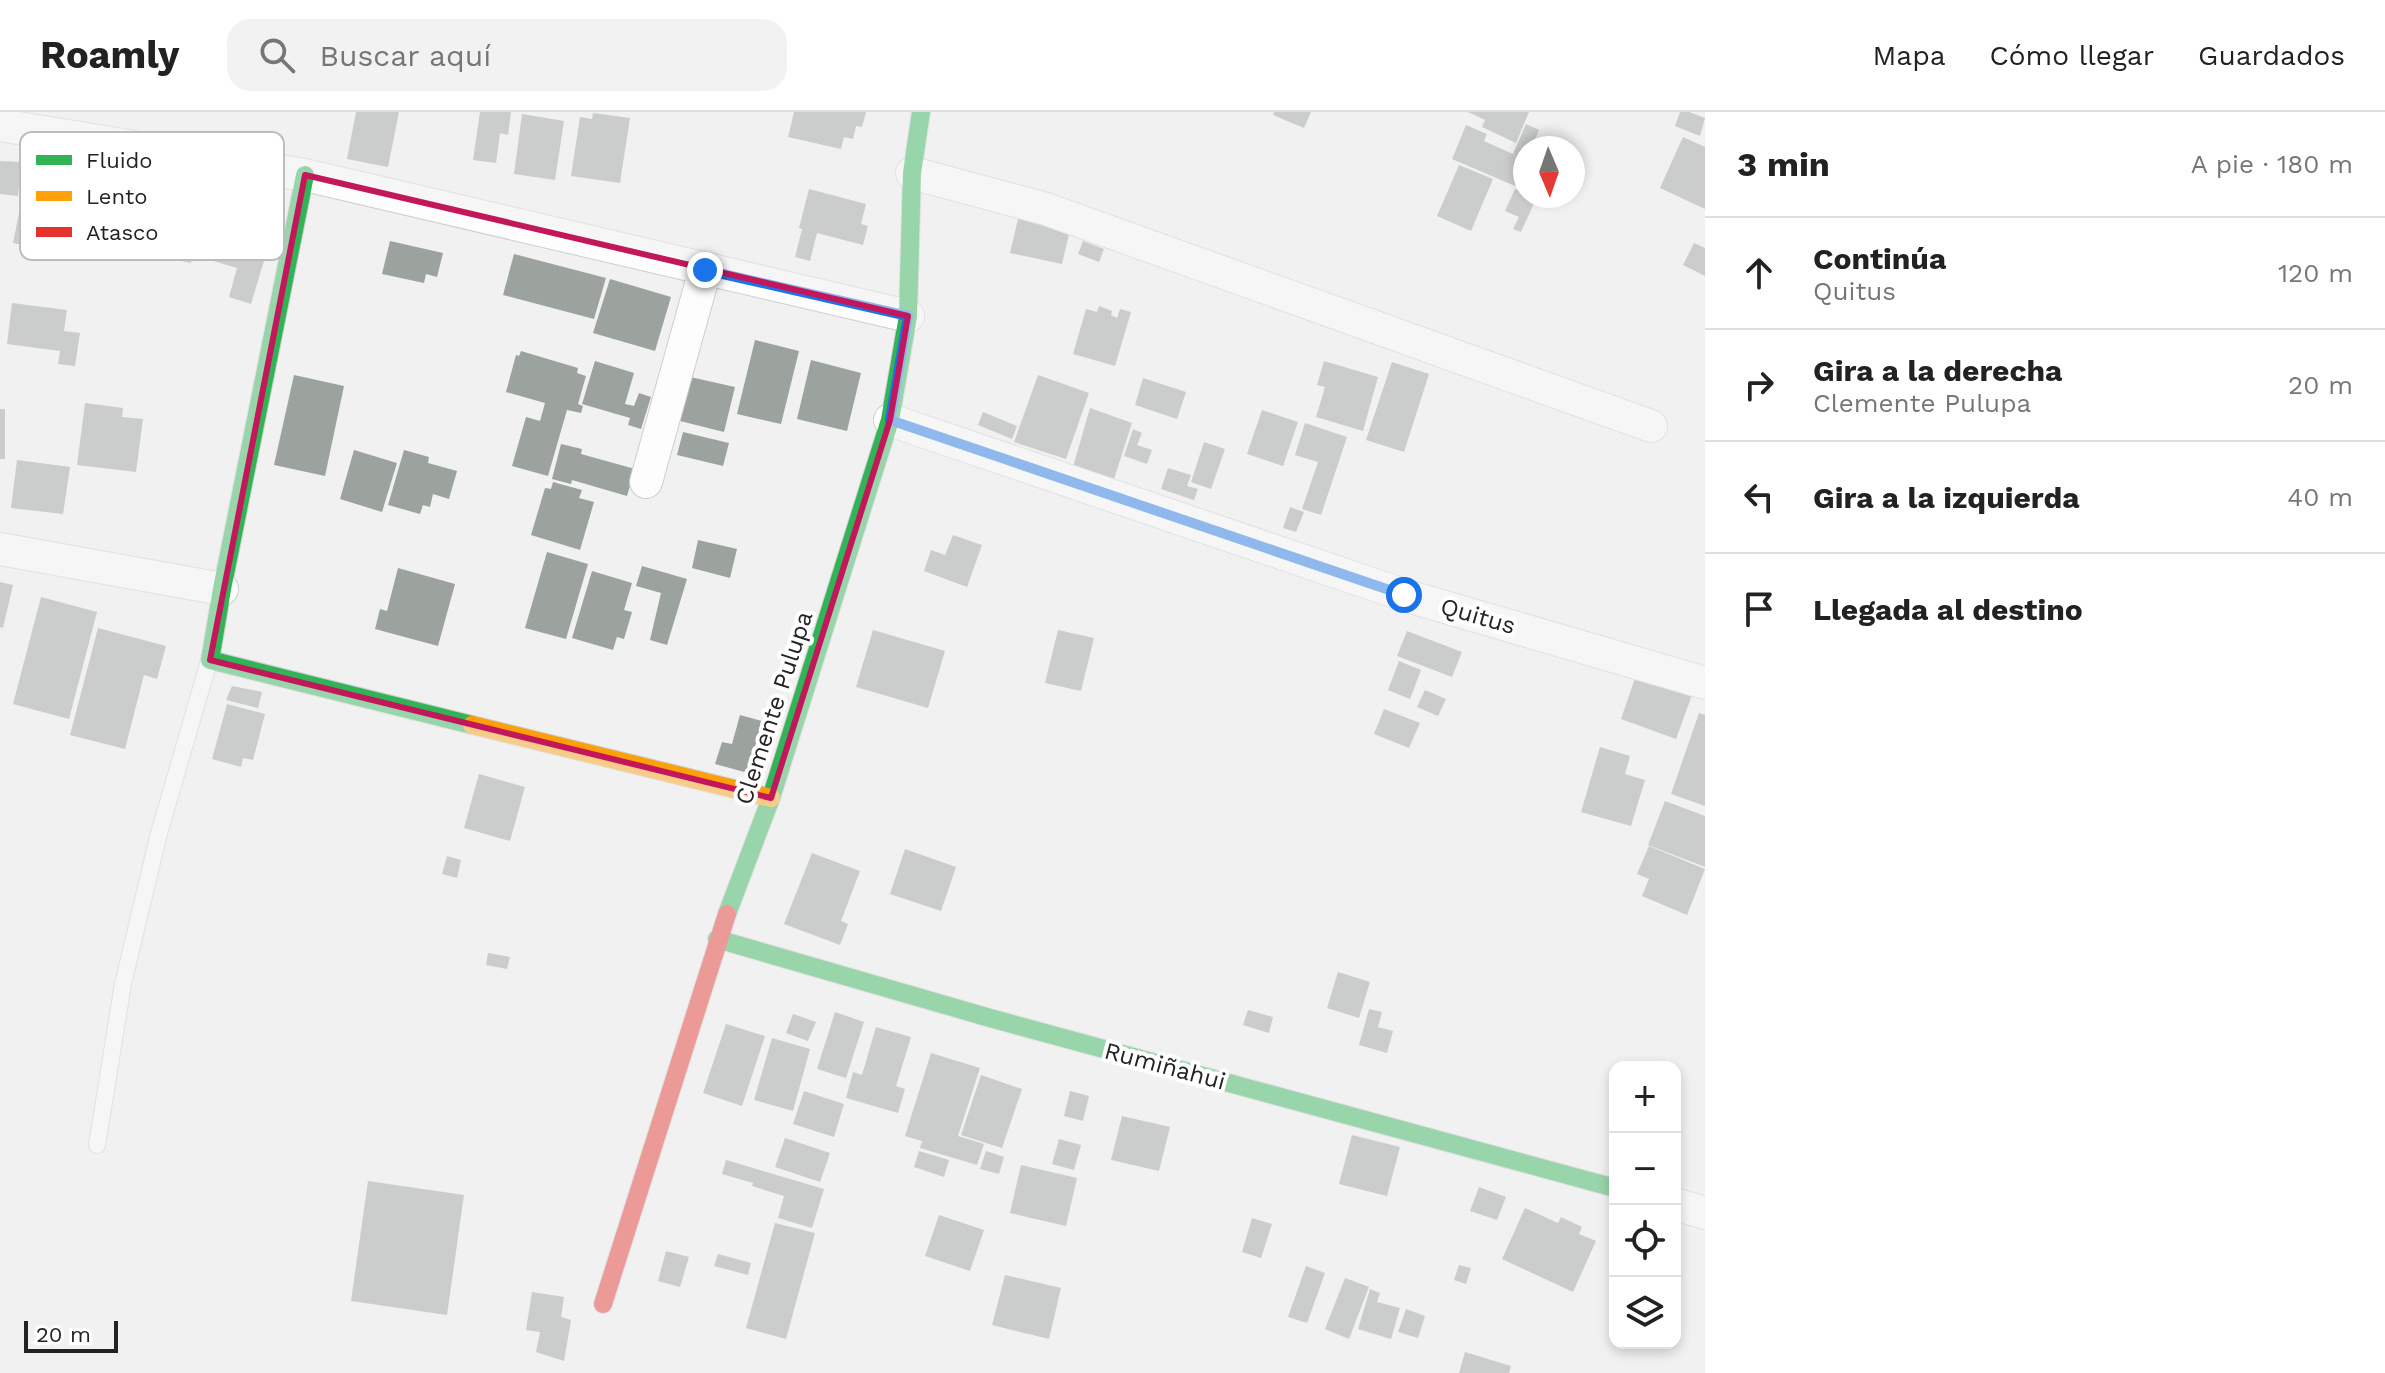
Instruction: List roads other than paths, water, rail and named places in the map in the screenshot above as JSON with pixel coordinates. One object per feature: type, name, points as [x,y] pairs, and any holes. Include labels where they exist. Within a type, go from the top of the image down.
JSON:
[{"type":"street","name":"Clemente Pulupa","points":[[603,1304],[717,939],[771,798],[890,420],[908,316],[912,173],[921,112]]},
{"type":"street","points":[[0,125],[43,132]]},
{"type":"street","points":[[284,172],[908,316]]},
{"type":"street","points":[[912,173],[1046,209],[1651,426]]},
{"type":"street","points":[[305,175],[210,660],[771,798]]},
{"type":"street","points":[[646,482],[705,270]]},
{"type":"street","name":"Quitus","points":[[890,420],[1404,595],[1705,683]]},
{"type":"street","points":[[0,549],[222,589]]},
{"type":"street","name":"Rumiñahui","points":[[717,939],[990,1018],[1609,1186]]},
{"type":"street","points":[[1678,1205],[1705,1213]]},
{"type":"lane","points":[[97,1145],[126,969],[158,837],[210,660]]}]
